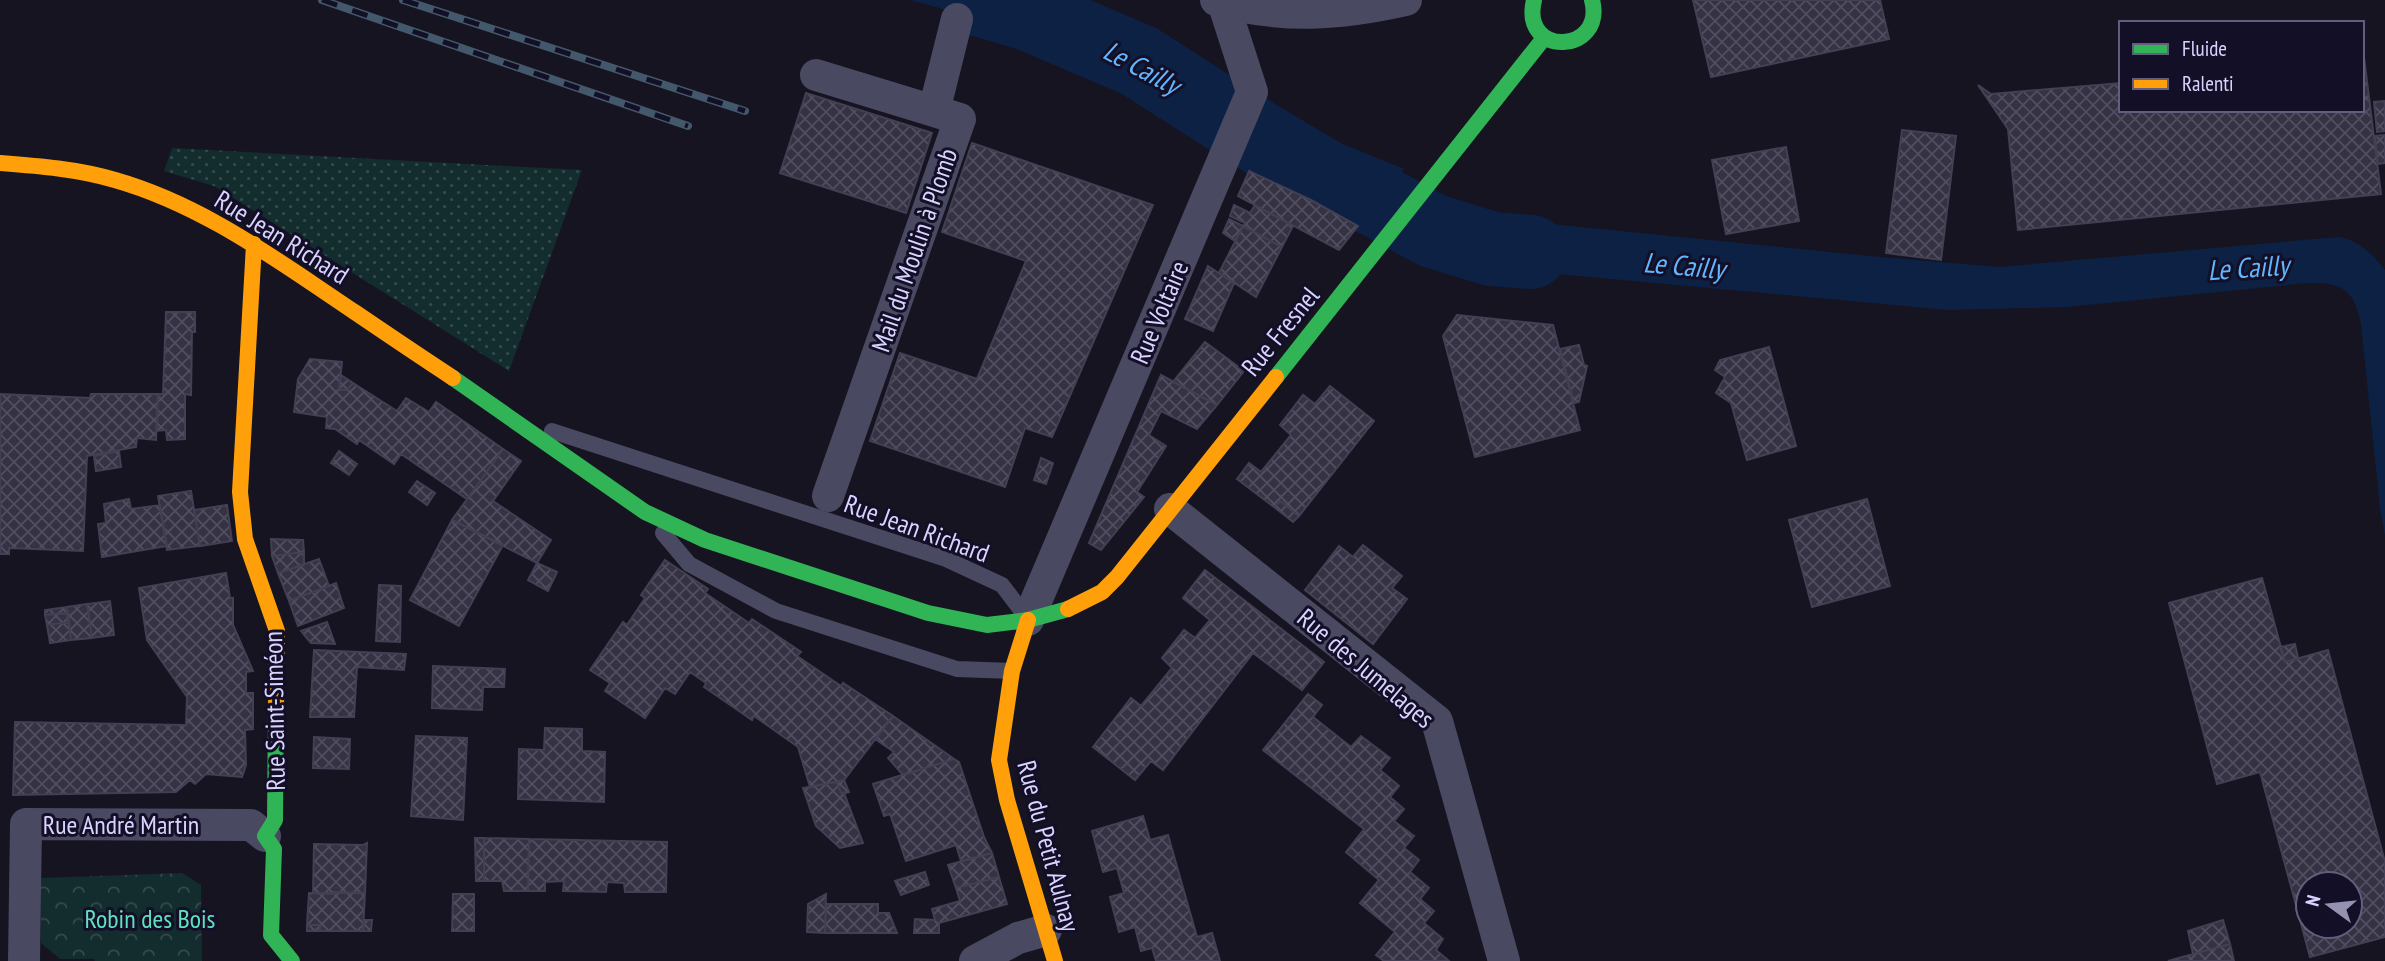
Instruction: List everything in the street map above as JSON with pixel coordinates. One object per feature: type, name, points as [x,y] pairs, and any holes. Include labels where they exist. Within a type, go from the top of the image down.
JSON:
[{"type":"street","points":[[1220,1],[1270,12],[1312,14],[1406,0]]},
{"type":"street","points":[[1530,1],[1531,17],[1544,38],[1556,43],[1570,43],[1585,36],[1593,22],[1592,0]]},
{"type":"street","name":"Rue Voltaire","points":[[1028,620],[1252,92],[1220,1]]},
{"type":"street","name":"Mail du Moulin à Plomb","points":[[828,496],[960,119],[934,111],[957,19]]},
{"type":"street","name":"Rue Fresnel","points":[[1028,620],[1064,611],[1102,592],[1544,38]]},
{"type":"street","points":[[816,75],[934,111]]},
{"type":"street","name":"Rue Jean Richard","points":[[0,163],[60,168],[116,180],[167,199],[254,244],[512,418],[645,512],[705,540],[928,613],[987,625],[1028,620]]},
{"type":"street","name":"Rue Saint-Siméon","points":[[254,244],[240,492],[246,539],[277,631],[275,820],[265,836]]},
{"type":"street","name":"Rue des Jumelages","points":[[1170,509],[1437,721],[1504,961]]},
{"type":"street","name":"Rue du Petit Aulnay","points":[[1028,620],[1012,671],[999,760],[1007,800],[1055,961]]},
{"type":"street","name":"Rue André Martin","points":[[24,961],[26,824],[251,825],[265,836]]},
{"type":"street","points":[[265,836],[274,849],[271,935],[292,961]]},
{"type":"street","points":[[975,961],[1018,938],[1046,930]]},
{"type":"lane","name":"Rue Jean Richard","points":[[512,418],[946,559],[1002,585],[1028,620]]},
{"type":"lane","name":"Rue Jean Richard","points":[[645,512],[689,564],[776,611],[957,669],[1012,671]]},
{"type":"green space","points":[[172,148],[582,170],[509,371],[214,186],[164,171]]},
{"type":"green space","name":"Robin des Bois","points":[[182,873],[201,885],[202,961],[60,959],[41,943],[41,878]]},
{"type":"water","points":[[911,0],[1047,0],[1111,19],[1159,38],[1238,88],[1212,150],[1183,122],[1167,98],[975,18]]},
{"type":"water","points":[[1268,104],[1326,137],[1404,169],[1358,226],[1241,166]]},
{"type":"water","points":[[1456,203],[1482,217],[1999,267],[2345,238],[2364,249],[2385,270],[2385,536],[2361,324],[2355,303],[2350,295],[2338,286],[2307,283],[2067,307],[1948,310],[1449,264],[1411,258]]},
{"type":"building","points":[[1693,0],[1880,0],[1889,39],[1711,77]]},
{"type":"building","points":[[2364,57],[2381,194],[2018,230],[2008,129],[1978,85],[1991,94],[2119,83],[2119,112],[2364,112]]},
{"type":"building","points":[[806,93],[932,133],[906,213],[780,173]]},
{"type":"building","points":[[2385,101],[2385,131],[2377,132],[2374,102]]},
{"type":"building","points":[[1902,130],[1956,136],[1941,260],[1886,253]]},
{"type":"building","points":[[2385,135],[2385,163],[2378,164],[2375,136]]},
{"type":"building","points":[[972,143],[1153,205],[1052,437],[1025,428],[1005,487],[870,441],[900,353],[977,379],[1026,261],[942,232]]},
{"type":"building","points":[[1786,147],[1799,221],[1726,234],[1712,160]]},
{"type":"building","points":[[1249,171],[1358,226],[1339,250],[1238,196]]},
{"type":"building","points":[[1234,205],[1250,213],[1255,205],[1293,226],[1282,247],[1230,216]]},
{"type":"building","points":[[1229,219],[1243,226],[1235,241],[1223,233]]},
{"type":"building","points":[[1243,226],[1282,247],[1256,297],[1219,273]]},
{"type":"building","points":[[1208,266],[1234,283],[1213,331],[1185,319]]},
{"type":"building","points":[[166,312],[195,312],[191,395],[185,394],[185,439],[167,440],[166,430],[157,431],[158,394],[163,394]]},
{"type":"building","points":[[1457,315],[1553,325],[1580,430],[1475,457],[1443,336]]},
{"type":"building","points":[[1205,342],[1244,371],[1217,405],[1173,382]]},
{"type":"building","points":[[1579,345],[1584,365],[1587,366],[1579,402],[1574,403],[1560,349]]},
{"type":"building","points":[[1769,347],[1796,446],[1747,460],[1731,403],[1716,393],[1725,377],[1715,370],[1720,360]]},
{"type":"building","points":[[310,359],[342,362],[339,390],[347,390],[353,383],[397,411],[406,398],[429,412],[436,402],[503,449],[467,499],[401,454],[394,464],[359,440],[357,444],[335,429],[326,428],[327,417],[294,412],[298,379]]},
{"type":"building","points":[[341,375],[353,383],[347,390],[339,390]]},
{"type":"building","points":[[1161,375],[1217,405],[1197,429],[1161,411],[1149,435],[1166,446],[1137,492],[1144,497],[1101,550],[1089,543]]},
{"type":"building","points":[[1330,386],[1374,421],[1299,516],[1280,501],[1274,507],[1237,479],[1249,463],[1261,472],[1291,435],[1280,425],[1303,395],[1315,404]]},
{"type":"building","points":[[0,394],[90,398],[91,394],[158,394],[156,440],[137,438],[136,447],[87,456],[83,551],[9,548],[9,554],[0,554]]},
{"type":"building","points":[[503,449],[521,461],[493,501],[551,540],[537,563],[452,520]]},
{"type":"building","points":[[119,451],[121,467],[96,471],[94,456]]},
{"type":"building","points":[[339,451],[357,464],[349,475],[331,463]]},
{"type":"building","points":[[1041,458],[1053,463],[1046,484],[1034,480]]},
{"type":"building","points":[[417,481],[435,493],[427,505],[409,492]]},
{"type":"building","points":[[191,491],[200,546],[167,550],[158,496]]},
{"type":"building","points":[[129,499],[131,509],[160,505],[167,546],[102,557],[98,524],[106,523],[104,504]]},
{"type":"building","points":[[1867,499],[1890,586],[1812,607],[1789,520]]},
{"type":"building","points":[[1280,501],[1299,516],[1293,522],[1274,507]]},
{"type":"building","points":[[227,505],[232,541],[200,546],[194,510]]},
{"type":"building","points":[[452,520],[503,545],[459,626],[410,600]]},
{"type":"building","points":[[271,539],[303,540],[304,552],[272,556]]},
{"type":"building","points":[[1363,545],[1402,576],[1392,588],[1407,599],[1373,644],[1305,590],[1339,546],[1353,557]]},
{"type":"building","points":[[304,552],[304,565],[278,573],[272,556]]},
{"type":"building","points":[[319,559],[329,586],[289,601],[278,573]]},
{"type":"building","points":[[665,560],[708,589],[705,593],[749,623],[752,619],[801,652],[797,656],[841,686],[843,683],[893,716],[844,780],[810,787],[798,747],[754,716],[752,720],[704,687],[706,683],[690,672],[675,694],[665,688],[645,718],[605,691],[610,683],[590,670],[623,622],[627,625],[645,598],[641,595]]},
{"type":"building","points":[[537,563],[557,572],[548,591],[528,580]]},
{"type":"building","points":[[1205,570],[1324,662],[1302,690],[1253,653],[1163,770],[1151,761],[1135,780],[1093,747],[1131,698],[1141,706],[1172,668],[1162,658],[1184,630],[1195,638],[1210,620],[1183,598]]},
{"type":"building","points":[[226,573],[230,598],[233,598],[233,625],[253,671],[246,672],[246,693],[253,693],[253,729],[245,730],[246,765],[242,777],[206,774],[195,784],[190,780],[176,792],[13,795],[15,722],[186,725],[187,697],[147,640],[139,588]]},
{"type":"building","points":[[2262,578],[2285,662],[2328,650],[2385,862],[2385,937],[2310,957],[2305,940],[2364,940],[2364,870],[2294,870],[2294,898],[2260,772],[2217,784],[2169,603]]},
{"type":"building","points":[[336,583],[344,608],[298,626],[289,601]]},
{"type":"building","points":[[379,585],[401,586],[400,642],[376,641]]},
{"type":"building","points":[[110,601],[114,635],[92,638],[87,604]]},
{"type":"building","points":[[87,604],[92,638],[71,640],[66,607]]},
{"type":"building","points":[[66,607],[68,613],[45,615],[45,610]]},
{"type":"building","points":[[68,613],[69,622],[47,625],[45,615]]},
{"type":"building","points":[[69,622],[71,640],[50,643],[47,625]]},
{"type":"building","points":[[327,622],[335,644],[311,643],[301,631]]},
{"type":"building","points":[[2295,644],[2298,658],[2285,662],[2280,647]]},
{"type":"building","points":[[314,650],[406,654],[404,670],[357,667],[354,717],[310,717]]},
{"type":"building","points":[[433,666],[505,669],[504,687],[483,687],[482,710],[432,708]]},
{"type":"building","points":[[1308,694],[1322,705],[1313,717],[1351,747],[1361,736],[1390,758],[1380,770],[1399,786],[1390,797],[1404,809],[1394,821],[1414,836],[1404,848],[1419,860],[1410,872],[1429,888],[1420,899],[1434,911],[1424,923],[1443,939],[1436,950],[1449,961],[1384,961],[1376,955],[1395,932],[1360,903],[1379,880],[1346,852],[1364,829],[1263,750]]},
{"type":"building","points":[[893,716],[954,759],[903,775],[888,758],[894,752],[875,739]]},
{"type":"building","points":[[545,728],[582,729],[582,751],[605,752],[604,802],[518,799],[519,749],[544,750]]},
{"type":"building","points":[[416,736],[467,738],[463,820],[411,816]]},
{"type":"building","points":[[314,737],[350,739],[349,769],[313,768]]},
{"type":"building","points":[[954,759],[959,762],[992,853],[961,861],[956,845],[906,861],[890,814],[884,816],[873,784]]},
{"type":"building","points":[[844,780],[849,792],[842,794],[836,782]]},
{"type":"building","points":[[836,782],[842,794],[844,793],[863,843],[840,848],[816,826],[803,788]]},
{"type":"building","points":[[1143,816],[1150,840],[1168,835],[1197,937],[1212,933],[1220,961],[1156,961],[1152,948],[1141,951],[1135,927],[1119,932],[1110,897],[1124,893],[1117,868],[1103,872],[1092,831]]},
{"type":"building","points":[[475,838],[484,838],[484,881],[476,881]]},
{"type":"building","points":[[484,838],[529,839],[528,891],[504,891],[502,881],[484,881]]},
{"type":"building","points":[[529,839],[667,842],[666,892],[625,892],[624,883],[607,882],[606,892],[563,891],[564,881],[545,882],[545,891],[528,891]]},
{"type":"building","points":[[367,843],[365,893],[313,893],[314,844]]},
{"type":"building","points":[[992,853],[999,877],[956,888],[948,865]]},
{"type":"building","points":[[925,872],[929,885],[901,895],[895,881]]},
{"type":"building","points":[[999,877],[1007,904],[939,923],[939,933],[914,933],[915,919],[935,920],[932,909],[960,901],[956,888]]},
{"type":"building","points":[[309,893],[365,893],[363,931],[320,931],[320,925],[307,925]]},
{"type":"building","points":[[453,894],[474,894],[474,931],[452,931]]},
{"type":"building","points":[[826,894],[825,933],[807,932],[808,904]]},
{"type":"building","points":[[826,904],[878,904],[878,913],[889,913],[897,933],[825,933]]},
{"type":"building","points":[[364,920],[372,920],[371,931],[363,931]]},
{"type":"building","points":[[2223,920],[2230,944],[2193,954],[2188,931]]},
{"type":"building","points":[[307,925],[320,925],[320,931],[307,931]]},
{"type":"building","points":[[2230,944],[2234,961],[2168,961],[2193,954]]},
{"type":"waterway","name":"Le Cailly","points":[[981,0],[1029,14],[1139,61],[1329,179],[1378,201],[1433,231],[1492,249],[1531,252]]},
{"type":"railway","points":[[322,0],[688,126]]},
{"type":"railway","points":[[403,0],[745,111]]},
{"type":"traffic: fast","points":[[1534,0],[1533,19],[1539,32],[1550,40],[1563,42],[1576,39],[1587,31],[1593,18],[1592,0]]},
{"type":"traffic: fast","points":[[1276,377],[1544,38]]},
{"type":"traffic: fast","points":[[453,378],[645,512],[705,540],[928,613],[987,625],[1028,620],[1068,609]]},
{"type":"traffic: fast","points":[[276,708],[275,820],[265,836],[274,849],[271,935],[292,961]]},
{"type":"traffic: slow","points":[[0,163],[58,168],[101,176],[142,189],[195,212],[269,255],[453,378]]},
{"type":"traffic: slow","points":[[254,244],[240,492],[245,539],[277,631],[276,708]]},
{"type":"traffic: slow","points":[[1068,609],[1102,592],[1117,577],[1276,377]]},
{"type":"traffic: slow","points":[[1028,620],[1012,671],[999,760],[1007,800],[1055,961]]}]
